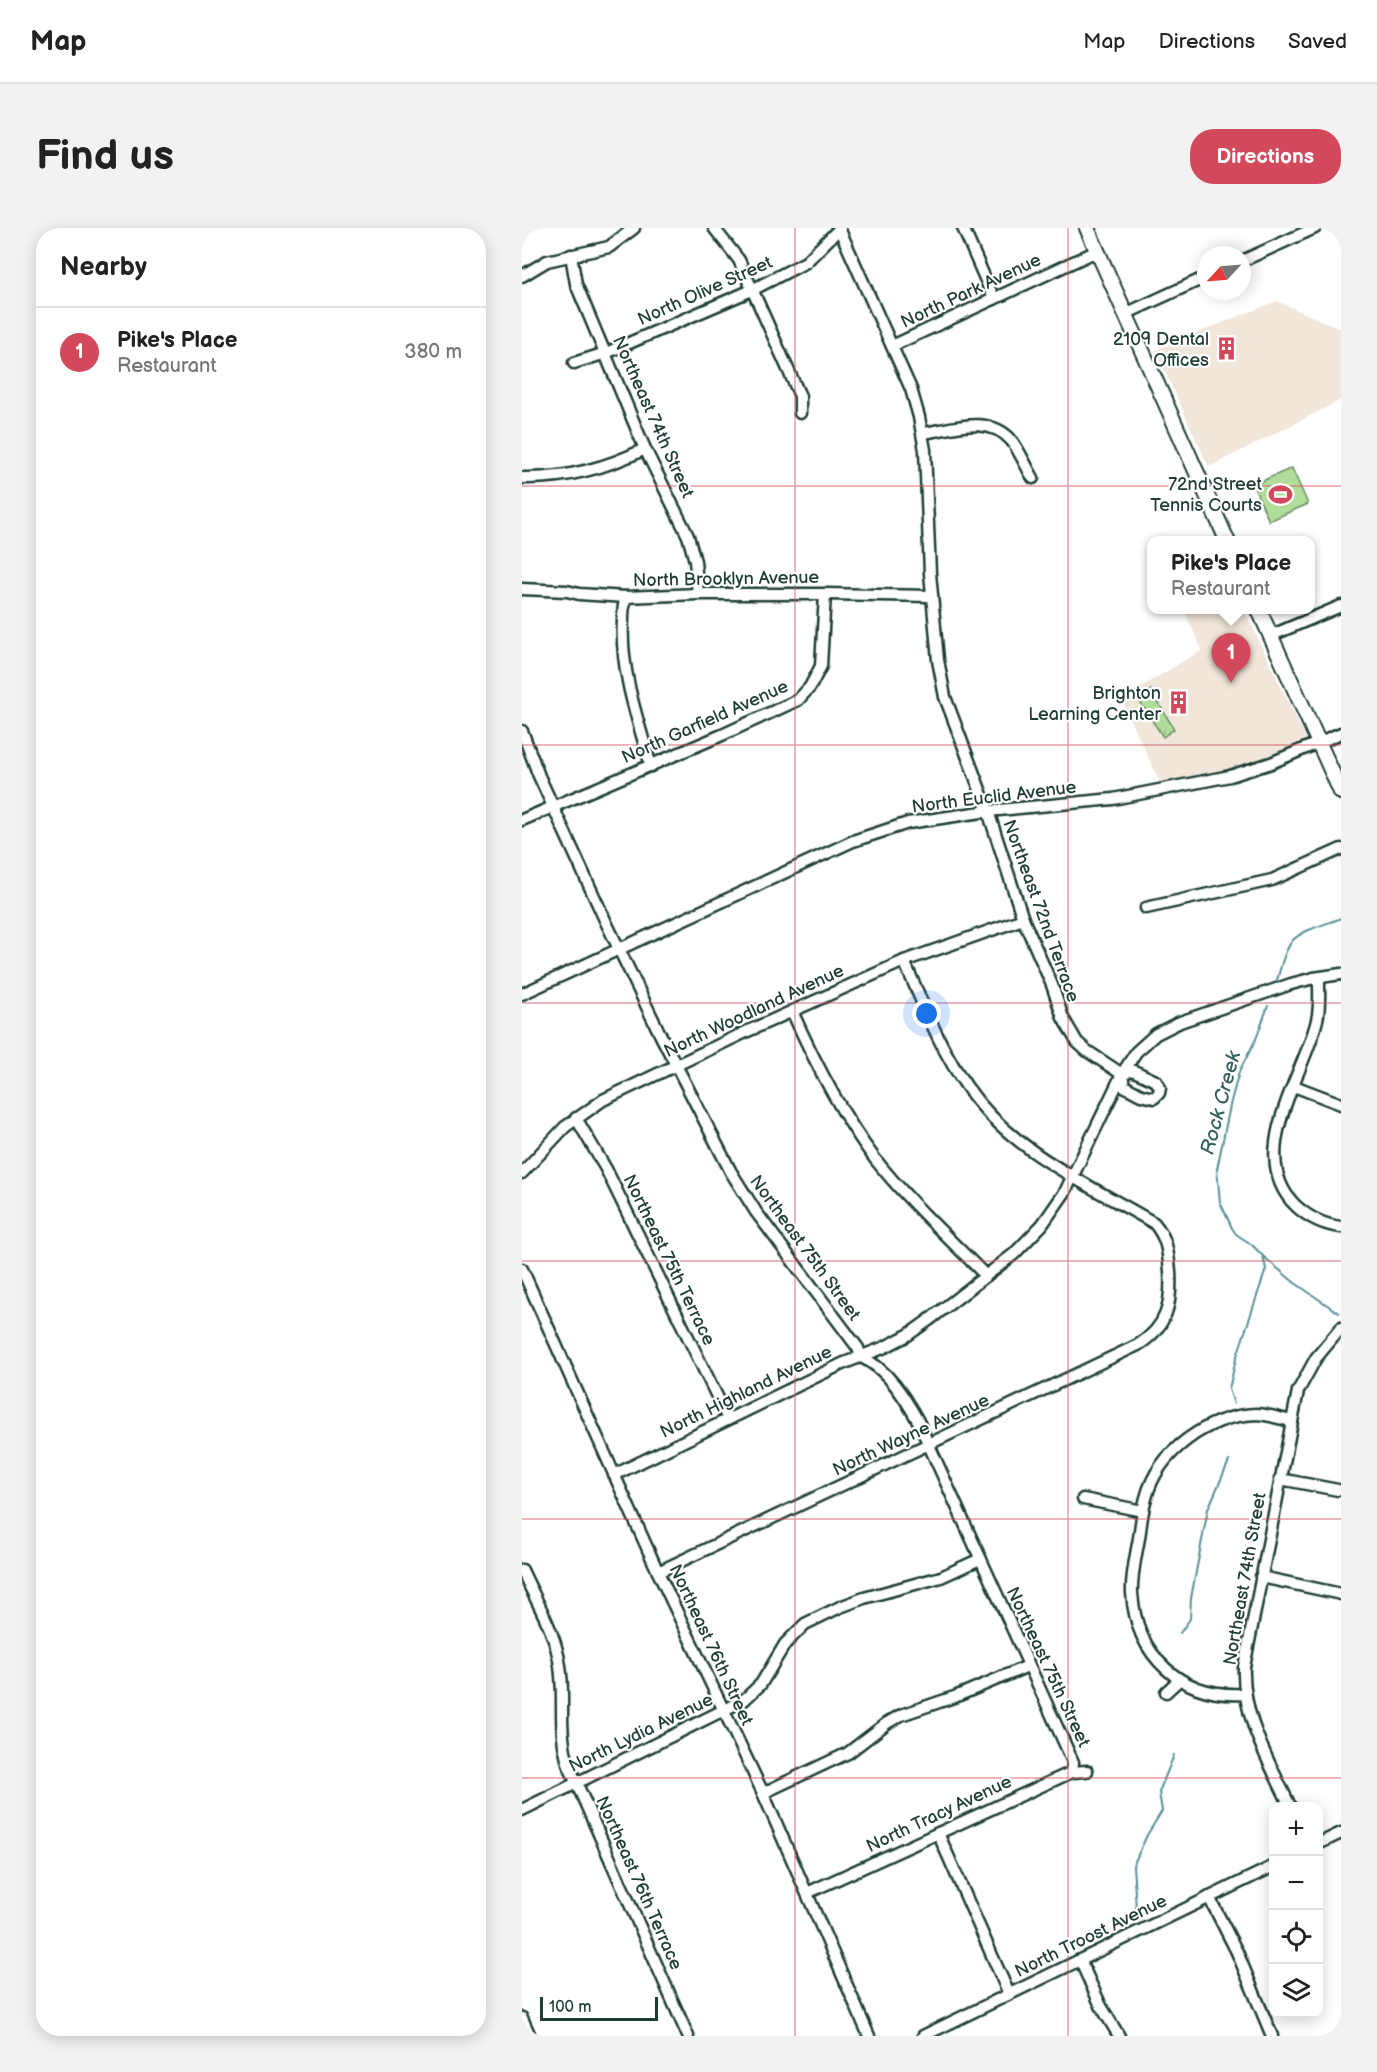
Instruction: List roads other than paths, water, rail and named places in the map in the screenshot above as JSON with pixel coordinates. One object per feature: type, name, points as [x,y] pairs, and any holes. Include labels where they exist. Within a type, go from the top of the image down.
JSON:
[{"type":"main road","points":[[1087,228],[1225,536]]},
{"type":"main road","points":[[1261,614],[1341,792]]},
{"type":"street","points":[[522,276],[547,261],[609,246],[634,228]]},
{"type":"street","points":[[714,228],[736,256],[752,290],[800,396],[800,413]]},
{"type":"street","name":"North Olive Street","points":[[574,363],[606,353],[752,290],[806,262],[839,228]]},
{"type":"street","name":"Northeast 72nd Terrace","points":[[839,228],[911,389],[923,433],[932,596],[938,660],[945,697],[988,811],[1023,919],[1052,985],[1057,1005],[1069,1030],[1088,1052],[1122,1074]]},
{"type":"street","points":[[963,228],[994,299]]},
{"type":"street","points":[[1251,257],[1315,228]]},
{"type":"street","name":"North Park Avenue","points":[[892,346],[1097,250]]},
{"type":"street","name":"Northeast 74th Street","points":[[571,255],[576,284],[645,449],[688,536],[695,561],[698,594]]},
{"type":"street","points":[[1125,314],[1197,281]]},
{"type":"street","points":[[923,433],[980,424],[995,428],[1012,441],[1033,478]]},
{"type":"street","points":[[522,478],[570,475],[593,470],[645,449]]},
{"type":"street","name":"North Brooklyn Avenue","points":[[522,589],[626,597],[698,594],[932,596]]},
{"type":"street","name":"North Garfield Avenue","points":[[522,820],[793,703],[810,687],[821,666],[825,594]]},
{"type":"street","points":[[626,597],[622,629],[624,664],[651,766]]},
{"type":"street","points":[[1270,636],[1341,606]]},
{"type":"street","name":"Northeast 75th Street","points":[[522,731],[553,807],[618,949],[740,1188],[858,1348],[861,1357],[871,1361],[909,1404],[930,1443],[980,1559],[1073,1762],[1072,1772]]},
{"type":"street","points":[[1319,743],[1341,733]]},
{"type":"street","name":"North Euclid Avenue","points":[[522,994],[853,841],[908,823],[988,811],[1113,799],[1230,776],[1319,743]]},
{"type":"street","points":[[1146,908],[1249,887],[1272,880],[1341,849]]},
{"type":"street","name":"North Woodland Avenue","points":[[522,1173],[576,1118],[603,1100],[904,961],[1023,919]]},
{"type":"street","points":[[904,961],[949,1057],[967,1088],[1022,1145],[1074,1176]]},
{"type":"street","name":"North Highland Avenue","points":[[614,1475],[842,1364],[908,1335],[1014,1254],[1042,1225],[1074,1176],[1130,1060],[1144,1044],[1170,1026],[1291,984],[1341,974]]},
{"type":"street","points":[[1314,978],[1319,983],[1317,1020],[1275,1142],[1274,1153],[1277,1174],[1288,1197],[1301,1211],[1322,1223],[1341,1227]]},
{"type":"street","points":[[792,1011],[825,1081],[860,1139],[894,1181],[986,1276]]},
{"type":"street","points":[[1294,1086],[1341,1104]]},
{"type":"street","name":"Northeast 75th Terrace","points":[[576,1118],[606,1169],[728,1419]]},
{"type":"street","name":"North Wayne Avenue","points":[[658,1572],[1138,1345],[1156,1331],[1166,1312],[1171,1295],[1167,1245],[1161,1231],[1154,1223],[1074,1176]]},
{"type":"street","name":"Northeast 76th Street","points":[[522,1269],[658,1572],[763,1793],[869,2036]]},
{"type":"street","name":"Northeast 74th Street","points":[[1288,1802],[1251,1723],[1244,1694],[1245,1661],[1298,1391],[1309,1368],[1341,1328]]},
{"type":"street","points":[[1244,1694],[1233,1695],[1205,1691],[1179,1680],[1152,1651],[1140,1628],[1133,1604],[1132,1580],[1143,1511],[1156,1474],[1171,1452],[1184,1441],[1215,1425],[1245,1415],[1260,1414],[1292,1421]]},
{"type":"street","points":[[1280,1479],[1338,1490]]},
{"type":"street","points":[[1083,1499],[1143,1511]]},
{"type":"street","name":"North Lydia Avenue","points":[[522,1810],[744,1700],[761,1684],[785,1644],[805,1624],[856,1601],[941,1577],[980,1559]]},
{"type":"street","name":"Northeast 76th Terrace","points":[[522,1569],[554,1639],[559,1656],[562,1742],[569,1766],[688,2036]]},
{"type":"street","points":[[1261,1577],[1341,1594]]},
{"type":"street","points":[[763,1793],[848,1753],[881,1727],[901,1715],[957,1696],[1028,1666]]},
{"type":"street","points":[[1166,1692],[1179,1680]]},
{"type":"street","name":"North Tracy Avenue","points":[[807,1893],[1072,1772],[1087,1772]]},
{"type":"street","points":[[938,1833],[1010,1994]]},
{"type":"street","points":[[1323,1842],[1341,1833]]},
{"type":"street","name":"North Troost Avenue","points":[[923,2036],[1269,1868]]},
{"type":"street","points":[[1209,1897],[1237,1952],[1272,2036]]},
{"type":"street","points":[[1080,1960],[1101,2006],[1119,2036]]},
{"type":"street","points":[[522,2018],[530,2036]]},
{"type":"waterway","name":"Rock Creek","points":[[1277,980],[1285,954],[1293,940],[1309,930],[1341,918]]},
{"type":"waterway","name":"Rock Creek","points":[[1234,1404],[1229,1389],[1236,1359],[1266,1269],[1263,1256],[1232,1228],[1220,1202],[1217,1169],[1239,1072],[1256,1039],[1268,1006]]},
{"type":"waterway","points":[[1264,1257],[1295,1283],[1339,1313]]},
{"type":"waterway","name":"Rock Creek","points":[[1180,1633],[1190,1619],[1191,1598],[1208,1509],[1229,1461]]},
{"type":"waterway","name":"Rock Creek","points":[[1137,1921],[1133,1866],[1147,1835],[1162,1811],[1159,1792],[1174,1755]]},
{"type":"place","name":"2109 Dental Offices","points":[[1227,349]]},
{"type":"place","name":"72nd Street Tennis Courts","points":[[1280,494]]},
{"type":"place","name":"Pike's Place","points":[[1231,683]]},
{"type":"place","name":"Brighton Learning Center","points":[[1179,703]]}]
